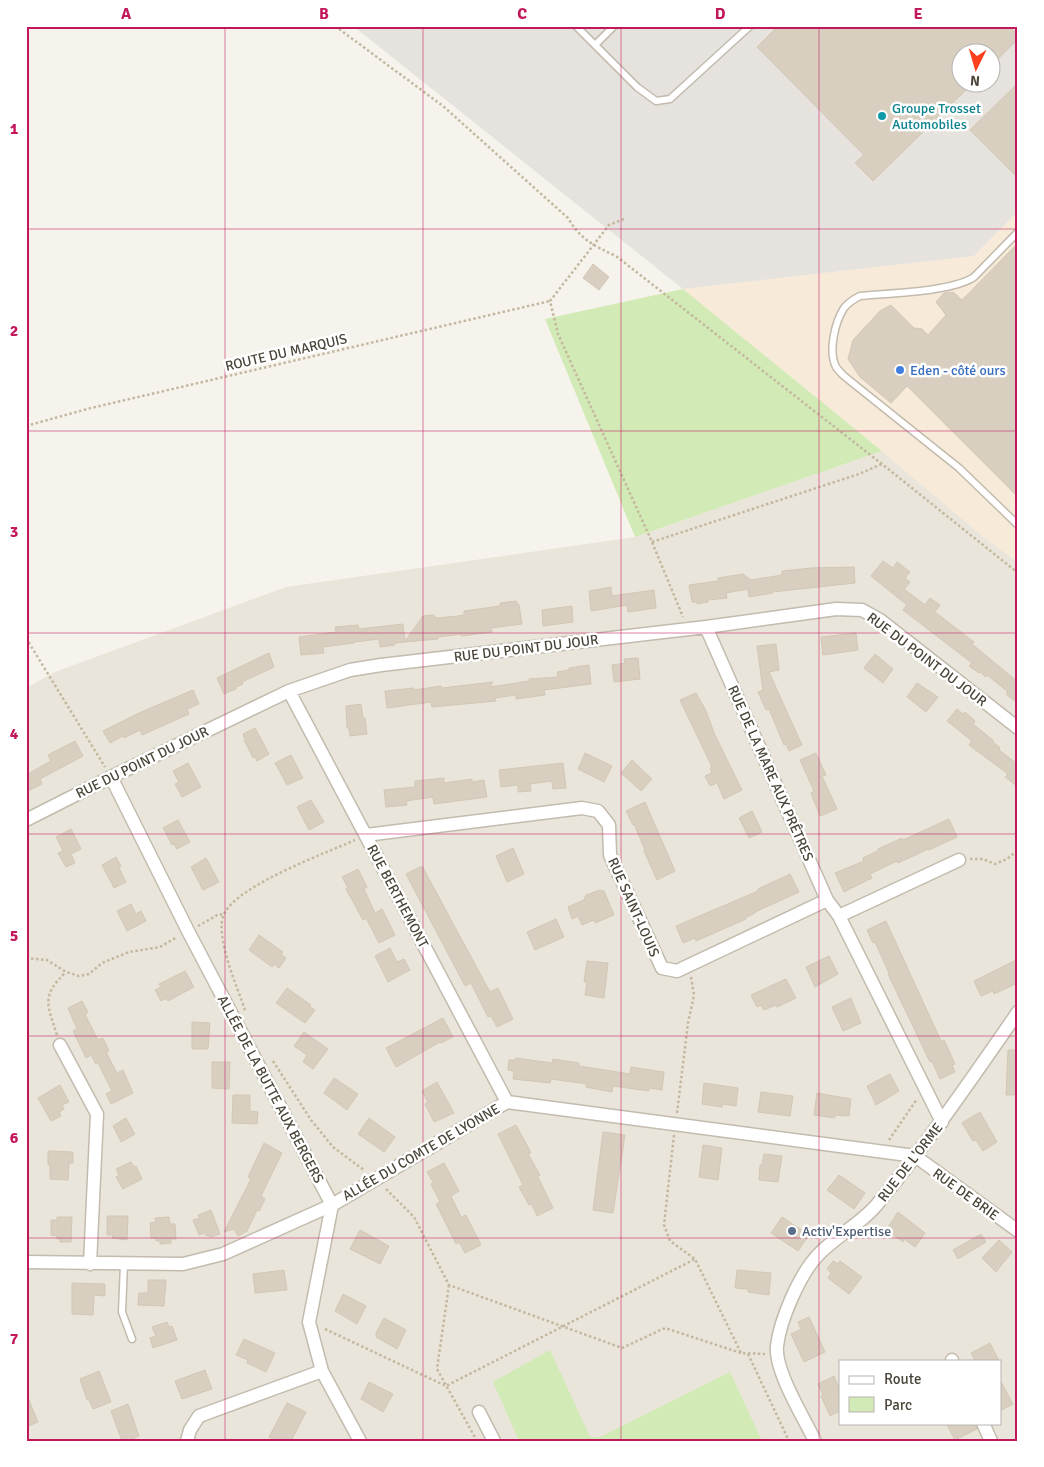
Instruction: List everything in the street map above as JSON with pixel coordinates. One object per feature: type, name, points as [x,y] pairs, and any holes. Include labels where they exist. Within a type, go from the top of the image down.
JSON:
[{"type":"street","name":"RUE DU POINT DU JOUR","points":[[26,820],[289,691],[350,670],[706,627],[836,609],[862,610],[880,620],[1018,728]]},
{"type":"street","name":"RUE DE LA MARE AUX PRÊTRES","points":[[706,627],[827,900],[839,916],[942,1122]]},
{"type":"street","name":"RUE BERTHEMONT","points":[[289,691],[508,1102]]},
{"type":"street","name":"ALLÉE DE LA BUTTE AUX BERGERS","points":[[111,777],[188,931],[332,1205]]},
{"type":"street","name":"RUE SAINT-LOUIS","points":[[366,835],[582,808],[598,811],[609,825],[610,855],[662,968],[677,971],[827,900]]},
{"type":"street","points":[[839,916],[959,860]]},
{"type":"street","name":"RUE DE L'ORME","points":[[814,1441],[779,1367],[777,1348],[784,1317],[803,1278],[818,1255],[878,1205],[942,1122],[1018,1012]]},
{"type":"street","points":[[60,1045],[96,1114],[90,1264]]},
{"type":"street","name":"ALLÉE DU COMTE DE LYONNE","points":[[26,1262],[183,1264],[223,1254],[332,1205],[508,1102],[915,1156]]},
{"type":"street","name":"RUE DE BRIE","points":[[915,1156],[1018,1231]]},
{"type":"street","points":[[332,1205],[309,1322],[322,1371],[360,1441]]},
{"type":"street","points":[[188,1441],[190,1430],[199,1416],[322,1371]]},
{"type":"street","points":[[479,1412],[494,1441]]},
{"type":"street","points":[[983,1424],[991,1441]]},
{"type":"lane","points":[[576,26],[637,87],[656,101],[670,99],[750,26]]},
{"type":"lane","points":[[595,45],[614,26]]},
{"type":"lane","points":[[1018,232],[967,282],[927,289],[860,296],[852,300],[844,308],[839,321],[834,339],[833,354],[836,367],[844,376],[959,468],[1018,525]]},
{"type":"lane","points":[[124,1264],[122,1312],[132,1339]]},
{"type":"path","points":[[335,26],[443,106],[568,218],[579,234],[592,245],[616,256],[1018,573]]},
{"type":"path","points":[[624,219],[609,225],[550,301],[558,334],[652,542],[688,629]]},
{"type":"path","name":"ROUTE DU MARQUIS","points":[[26,426],[91,408],[550,301]]},
{"type":"path","points":[[652,542],[860,474],[882,464]]},
{"type":"path","points":[[26,638],[111,777]]},
{"type":"path","points":[[247,1014],[223,941],[224,915],[237,898],[256,886],[366,835]]},
{"type":"path","points":[[959,860],[983,859],[995,864],[1007,859],[1018,850]]},
{"type":"path","points":[[194,929],[219,914],[224,915]]},
{"type":"path","points":[[26,958],[47,960],[66,972],[79,976],[89,974],[102,963],[129,952],[160,947],[183,934]]},
{"type":"path","points":[[689,966],[694,995],[688,1024],[664,1225],[670,1241],[695,1259],[741,1353]]},
{"type":"path","points":[[60,1045],[47,1004],[53,984],[66,972]]},
{"type":"path","points":[[270,1057],[311,1120],[333,1147],[376,1179],[414,1217],[448,1285],[438,1369],[477,1441]]},
{"type":"path","points":[[881,1152],[925,1088]]},
{"type":"path","points":[[446,1386],[560,1326],[695,1259]]},
{"type":"path","points":[[448,1285],[622,1348],[665,1328],[741,1353],[778,1354]]},
{"type":"path","points":[[309,1322],[446,1386]]},
{"type":"path","points":[[748,1353],[789,1441]]},
{"type":"shaded area","points":[[353,26],[1018,26],[1018,211],[974,256],[683,289]]},
{"type":"shaded area","name":"Eden - côté ours","points":[[1018,211],[1018,562],[986,539],[882,451],[683,289],[974,256]]},
{"type":"shaded area","points":[[882,451],[986,539],[1018,562],[1018,1441],[26,1441],[26,688],[55,672],[286,587],[635,537]]},
{"type":"green space","points":[[683,289],[882,451],[635,537],[545,319]]},
{"type":"green space","points":[[550,1350],[590,1437],[600,1437],[730,1372],[762,1441],[519,1441],[493,1382]]},
{"type":"building","name":"Groupe Trosset Automobiles","points":[[778,26],[1009,26],[1018,35],[1018,39],[1002,55],[1002,42],[952,42],[952,92],[964,92],[873,181],[855,163],[864,155],[757,47]]},
{"type":"building","points":[[1018,83],[1018,178],[970,130]]},
{"type":"building","points":[[1018,243],[1018,497],[907,386],[891,403],[860,377],[848,359],[853,340],[880,311],[891,305],[914,328],[922,329],[928,335],[946,315],[936,302],[944,293],[953,292],[962,300]]},
{"type":"building","points":[[593,264],[609,277],[599,290],[583,278]]},
{"type":"building","points":[[883,561],[893,568],[897,562],[910,572],[905,578],[910,582],[904,589],[925,605],[930,598],[940,605],[935,612],[974,642],[972,644],[1018,682],[1018,703],[1007,695],[1007,691],[987,675],[986,677],[969,666],[972,663],[903,610],[907,605],[871,576]]},
{"type":"building","points":[[854,567],[855,583],[772,592],[749,597],[748,589],[726,593],[727,598],[708,600],[708,602],[697,604],[697,602],[692,602],[689,585],[718,581],[718,578],[743,574],[751,580],[782,575],[782,571]]},
{"type":"building","points":[[611,587],[612,596],[654,590],[656,608],[628,612],[627,605],[591,611],[589,591]]},
{"type":"building","points":[[516,601],[519,605],[522,624],[491,628],[492,632],[438,637],[438,639],[395,643],[395,645],[380,647],[379,639],[354,642],[323,647],[324,653],[301,655],[299,637],[336,632],[335,627],[358,625],[359,629],[403,624],[405,641],[423,616],[433,615],[437,618],[458,616],[464,615],[464,611],[500,606],[500,603]]},
{"type":"building","points":[[572,606],[573,622],[543,626],[542,610]]},
{"type":"building","points":[[856,633],[858,650],[823,655],[821,637]]},
{"type":"building","points":[[776,644],[779,670],[769,672],[802,745],[789,751],[786,744],[784,745],[769,709],[766,710],[758,692],[763,690],[757,646]]},
{"type":"building","points":[[269,653],[274,667],[242,682],[243,684],[236,687],[236,689],[224,694],[217,678]]},
{"type":"building","points":[[875,654],[893,669],[883,683],[864,668]]},
{"type":"building","points":[[638,658],[640,679],[614,682],[612,665],[625,663],[624,659]]},
{"type":"building","points":[[589,665],[591,684],[544,690],[545,695],[516,699],[516,695],[495,698],[496,701],[432,707],[431,702],[387,708],[385,691],[414,688],[414,690],[441,686],[442,688],[493,682],[490,687],[529,681],[529,679],[558,677],[557,672]]},
{"type":"building","points":[[917,683],[938,697],[926,712],[907,697]]},
{"type":"building","points":[[193,690],[199,704],[187,709],[189,714],[142,735],[140,730],[110,743],[103,731],[139,713]]},
{"type":"building","points":[[696,693],[742,790],[724,799],[717,783],[710,786],[705,776],[712,773],[710,768],[712,767],[680,700]]},
{"type":"building","points":[[361,704],[367,734],[350,736],[349,728],[347,728],[346,706]]},
{"type":"building","points":[[957,709],[963,714],[965,712],[975,721],[973,724],[994,741],[1000,748],[999,750],[1016,763],[1018,761],[1018,787],[1005,777],[1008,774],[969,745],[972,741],[947,721]]},
{"type":"building","points":[[255,728],[269,754],[257,761],[255,757],[253,758],[243,734]]},
{"type":"building","points":[[75,741],[83,756],[40,779],[42,784],[26,792],[26,775],[51,761],[48,755]]},
{"type":"building","points":[[585,753],[612,766],[604,782],[578,769]]},
{"type":"building","points":[[816,753],[826,775],[822,776],[837,809],[820,816],[811,793],[814,791],[800,760]]},
{"type":"building","points":[[291,755],[303,778],[287,785],[275,763]]},
{"type":"building","points":[[632,760],[652,779],[641,791],[621,773]]},
{"type":"building","points":[[188,763],[201,787],[182,797],[175,784],[179,782],[173,771]]},
{"type":"building","points":[[563,763],[566,788],[553,789],[552,781],[530,784],[531,791],[518,792],[518,785],[501,787],[499,770]]},
{"type":"building","points":[[444,778],[444,783],[472,779],[472,782],[484,780],[487,797],[434,804],[433,797],[406,801],[407,805],[386,807],[384,790],[415,787],[415,781]]},
{"type":"building","points":[[311,800],[324,822],[309,830],[297,807]]},
{"type":"building","points":[[645,802],[675,871],[657,880],[634,824],[626,811]]},
{"type":"building","points":[[752,811],[762,832],[749,838],[739,818]]},
{"type":"building","points":[[949,819],[957,837],[870,874],[872,878],[844,892],[835,873],[864,861],[863,858],[878,849]]},
{"type":"building","points":[[178,820],[190,842],[177,849],[174,844],[172,845],[163,828]]},
{"type":"building","points":[[71,829],[81,849],[71,854],[75,863],[66,867],[58,853],[63,851],[56,837]]},
{"type":"building","points":[[513,848],[524,874],[507,882],[496,856]]},
{"type":"building","points":[[116,857],[126,882],[114,888],[102,865]]},
{"type":"building","points":[[206,858],[219,882],[203,890],[191,867]]},
{"type":"building","points":[[422,866],[490,992],[498,988],[513,1019],[497,1027],[491,1016],[488,1017],[471,983],[465,986],[406,874]]},
{"type":"building","points":[[358,869],[367,887],[364,889],[375,913],[382,909],[395,935],[379,943],[366,918],[363,920],[346,889],[348,888],[342,877]]},
{"type":"building","points":[[790,874],[799,892],[755,912],[746,919],[696,941],[695,938],[683,943],[676,926],[758,891],[758,889]]},
{"type":"building","points":[[600,890],[604,891],[614,915],[595,923],[594,920],[582,925],[578,916],[572,919],[568,907],[584,900],[586,895]]},
{"type":"building","points":[[131,904],[136,914],[141,911],[146,921],[127,931],[117,911]]},
{"type":"building","points":[[556,919],[564,937],[535,950],[527,932]]},
{"type":"building","points":[[886,921],[941,1041],[944,1040],[955,1064],[952,1065],[955,1072],[940,1079],[888,974],[875,942],[873,943],[867,930]]},
{"type":"building","points":[[259,935],[283,952],[281,954],[286,958],[279,968],[274,964],[272,967],[249,950]]},
{"type":"building","points":[[390,948],[397,962],[404,959],[410,970],[388,982],[375,956]]},
{"type":"building","points":[[829,956],[838,974],[815,987],[806,967]]},
{"type":"building","points":[[1018,959],[1018,983],[994,994],[993,991],[981,996],[974,981]]},
{"type":"building","points":[[587,961],[608,963],[604,998],[585,995],[587,982],[584,982]]},
{"type":"building","points":[[185,971],[194,987],[168,1001],[166,998],[161,1001],[155,990],[161,987],[159,984]]},
{"type":"building","points":[[786,979],[796,998],[777,1007],[776,1005],[764,1010],[761,1005],[757,1007],[751,995]]},
{"type":"building","points":[[287,988],[315,1010],[305,1023],[276,1003]]},
{"type":"building","points":[[851,998],[861,1023],[843,1031],[832,1007]]},
{"type":"building","points":[[82,1001],[88,1012],[85,1014],[98,1040],[103,1038],[109,1051],[106,1052],[117,1073],[123,1070],[133,1093],[111,1104],[106,1094],[112,1091],[98,1063],[96,1064],[91,1055],[86,1058],[73,1031],[77,1029],[68,1008]]},
{"type":"building","points":[[443,1018],[453,1037],[440,1042],[396,1067],[386,1048]]},
{"type":"building","points":[[192,1022],[210,1023],[208,1049],[192,1049]]},
{"type":"building","points":[[304,1032],[328,1049],[313,1069],[303,1062],[307,1055],[294,1046]]},
{"type":"building","points":[[1008,1050],[1018,1050],[1018,1095],[1006,1095]]},
{"type":"building","points":[[516,1058],[552,1063],[553,1059],[579,1063],[579,1066],[630,1074],[631,1067],[664,1072],[662,1090],[649,1088],[649,1091],[613,1086],[612,1092],[586,1087],[587,1084],[551,1079],[550,1083],[513,1079],[514,1071],[508,1070],[509,1060],[515,1060]]},
{"type":"building","points":[[212,1062],[230,1062],[229,1089],[212,1088]]},
{"type":"building","points":[[890,1074],[899,1091],[876,1105],[867,1086]]},
{"type":"building","points":[[334,1078],[358,1094],[347,1110],[324,1093]]},
{"type":"building","points":[[437,1082],[454,1113],[434,1122],[425,1104],[428,1102],[422,1091]]},
{"type":"building","points":[[704,1083],[738,1088],[736,1106],[723,1104],[722,1107],[702,1104]]},
{"type":"building","points":[[60,1085],[69,1102],[62,1105],[64,1109],[59,1112],[61,1116],[51,1121],[38,1098]]},
{"type":"building","points":[[761,1092],[793,1096],[790,1116],[758,1112]]},
{"type":"building","points":[[817,1093],[851,1099],[849,1116],[835,1115],[835,1118],[814,1115]]},
{"type":"building","points":[[233,1095],[250,1095],[250,1111],[258,1112],[257,1124],[232,1123]]},
{"type":"building","points":[[980,1112],[997,1142],[983,1151],[976,1140],[973,1141],[962,1123]]},
{"type":"building","points":[[126,1118],[135,1134],[121,1142],[113,1126]]},
{"type":"building","points":[[369,1118],[395,1137],[384,1152],[358,1134]]},
{"type":"building","points":[[516,1125],[531,1153],[528,1154],[540,1175],[538,1177],[553,1208],[537,1216],[532,1204],[529,1205],[519,1187],[523,1185],[498,1134]]},
{"type":"building","points":[[603,1132],[625,1135],[613,1213],[593,1210]]},
{"type":"building","points":[[264,1143],[282,1153],[261,1196],[265,1199],[259,1211],[257,1210],[247,1231],[238,1236],[234,1229],[224,1232],[251,1179],[248,1177]]},
{"type":"building","points":[[703,1145],[722,1148],[718,1180],[699,1177]]},
{"type":"building","points":[[48,1151],[73,1152],[73,1163],[69,1163],[68,1180],[50,1179]]},
{"type":"building","points":[[764,1154],[782,1156],[778,1182],[759,1180],[760,1165],[762,1165]]},
{"type":"building","points":[[131,1162],[134,1167],[136,1166],[142,1179],[123,1189],[116,1177],[119,1175],[116,1169]]},
{"type":"building","points":[[444,1163],[459,1191],[451,1196],[461,1217],[466,1215],[481,1245],[465,1253],[459,1242],[456,1244],[436,1204],[440,1202],[431,1184],[433,1182],[427,1172]]},
{"type":"building","points":[[839,1175],[865,1193],[854,1209],[827,1190]]},
{"type":"building","points":[[211,1210],[220,1234],[210,1237],[209,1235],[206,1236],[205,1233],[199,1235],[193,1220],[200,1218],[198,1215]]},
{"type":"building","points":[[898,1212],[925,1233],[915,1247],[904,1239],[903,1242],[886,1230]]},
{"type":"building","points":[[107,1216],[128,1216],[127,1240],[112,1238],[113,1235],[107,1235]]},
{"type":"building","points":[[57,1217],[72,1217],[71,1242],[60,1242],[57,1236],[51,1235],[51,1220],[57,1220]]},
{"type":"building","points":[[169,1217],[170,1224],[175,1224],[176,1239],[171,1239],[171,1243],[160,1244],[160,1241],[156,1241],[156,1238],[151,1238],[150,1223],[156,1222],[155,1218]]},
{"type":"building","points":[[782,1217],[809,1235],[798,1251],[771,1233]]},
{"type":"building","points":[[360,1230],[389,1246],[380,1264],[350,1249]]},
{"type":"building","points":[[981,1234],[986,1242],[958,1259],[953,1250]]},
{"type":"building","points":[[999,1240],[1012,1252],[996,1272],[982,1258]]},
{"type":"building","points":[[833,1261],[838,1264],[840,1261],[862,1277],[849,1294],[828,1278],[831,1273],[827,1269]]},
{"type":"building","points":[[284,1270],[287,1290],[255,1293],[253,1274]]},
{"type":"building","points":[[737,1270],[771,1273],[769,1295],[748,1292],[748,1289],[735,1288]]},
{"type":"building","points":[[148,1280],[166,1280],[164,1306],[138,1305],[139,1293],[148,1293]]},
{"type":"building","points":[[72,1283],[105,1284],[105,1296],[94,1295],[93,1315],[72,1314]]},
{"type":"building","points":[[343,1294],[366,1306],[357,1324],[335,1311]]},
{"type":"building","points":[[809,1317],[825,1352],[804,1362],[791,1334],[801,1329],[798,1322]]},
{"type":"building","points":[[384,1318],[406,1330],[397,1349],[376,1337],[376,1333]]},
{"type":"building","points":[[167,1322],[169,1327],[172,1326],[177,1340],[153,1348],[150,1338],[156,1336],[152,1327]]},
{"type":"building","points":[[244,1339],[275,1353],[266,1372],[247,1363],[248,1360],[236,1355]]},
{"type":"building","points":[[990,1343],[998,1360],[974,1360],[971,1353]]},
{"type":"building","points":[[205,1370],[212,1389],[182,1399],[175,1381]]},
{"type":"building","points":[[99,1371],[111,1402],[93,1409],[89,1400],[87,1400],[80,1379]]},
{"type":"building","points":[[834,1376],[839,1388],[839,1412],[830,1416],[818,1384]]},
{"type":"building","points":[[369,1382],[393,1394],[383,1412],[361,1399]]},
{"type":"building","points":[[1002,1384],[1013,1404],[1002,1410]]},
{"type":"building","points":[[26,1393],[38,1422],[26,1427]]},
{"type":"building","points":[[287,1403],[306,1412],[291,1441],[277,1441],[269,1437]]},
{"type":"building","points":[[128,1404],[139,1436],[122,1441],[111,1411]]},
{"type":"building","points":[[947,1424],[975,1424],[977,1429],[955,1440]]},
{"type":"place","name":"Groupe Trosset Automobiles","points":[[882,116]]},
{"type":"place","name":"Eden - côté ours","points":[[900,370]]},
{"type":"place","name":"Activ'Expertise","points":[[792,1231]]}]
